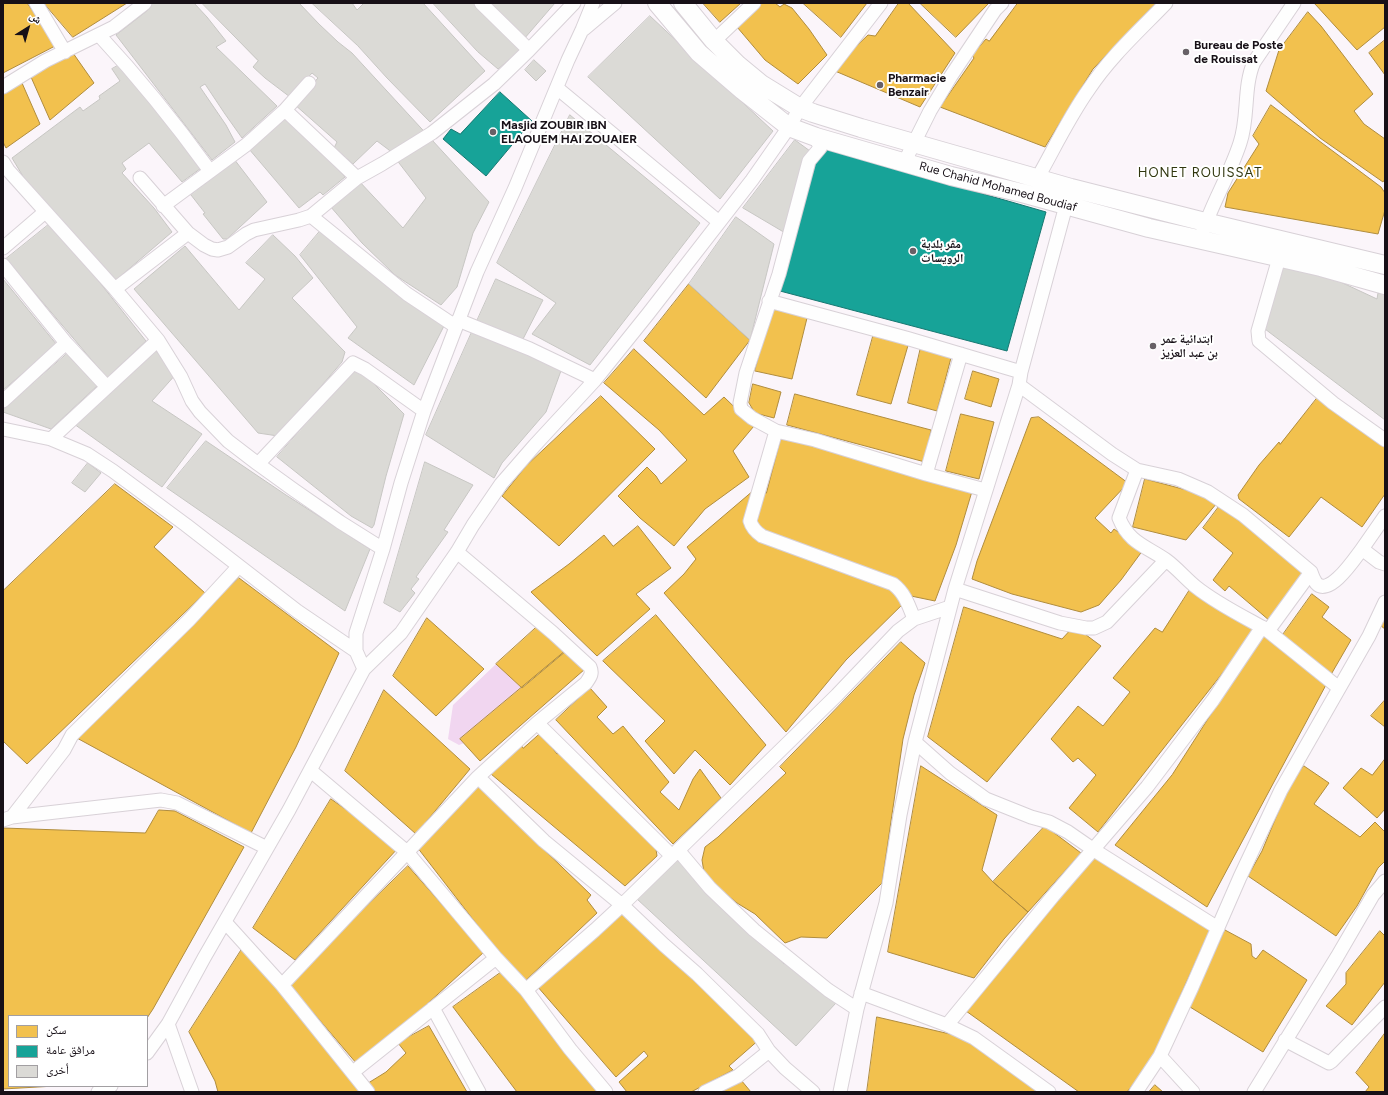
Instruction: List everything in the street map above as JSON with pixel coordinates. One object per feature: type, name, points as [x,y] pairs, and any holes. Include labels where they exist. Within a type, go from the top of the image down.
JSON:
[{"type":"main road","name":"Rue Chahid Mohamed Boudiaf","points":[[657,3],[699,53],[788,127],[816,137],[904,163],[1068,197],[1205,222],[1385,265]]},
{"type":"main road","name":"Rue Chahid Mohamed Boudiaf","points":[[683,3],[714,41],[738,66],[761,84],[800,108],[913,144],[1037,179],[1068,197],[1149,228],[1321,267],[1385,285]]},
{"type":"street","points":[[36,3],[65,52]]},
{"type":"street","points":[[3,86],[45,61],[114,27],[145,3]]},
{"type":"street","points":[[482,3],[529,50]]},
{"type":"street","points":[[364,669],[356,651],[356,633],[383,549],[401,483],[424,411],[457,323],[593,3]]},
{"type":"street","points":[[582,30],[615,3]]},
{"type":"street","points":[[714,41],[754,3]]},
{"type":"street","points":[[148,1052],[168,1024],[268,848],[311,771],[364,669],[401,633],[457,552],[473,525],[501,484],[595,380],[648,314],[752,180],[800,108],[881,3]]},
{"type":"street","points":[[904,163],[930,111],[951,76],[995,10],[1002,3]]},
{"type":"street","points":[[1037,179],[1089,88],[1126,44],[1166,3]]},
{"type":"street","points":[[1200,240],[1205,222],[1231,168],[1241,142],[1245,118],[1249,72],[1254,62],[1294,3]]},
{"type":"street","points":[[140,178],[188,233],[212,249],[218,250],[228,247],[254,230],[311,216],[357,178],[432,133],[494,84],[529,50],[570,4]]},
{"type":"street","points":[[99,35],[181,131],[210,172]]},
{"type":"street","points":[[163,206],[246,145],[285,110],[309,83]]},
{"type":"street","points":[[557,88],[719,222]]},
{"type":"street","points":[[285,110],[357,178]]},
{"type":"street","points":[[816,137],[820,148],[809,161],[780,274],[769,302],[746,373],[740,403],[741,409],[745,413],[776,431],[815,440],[926,474],[985,490]]},
{"type":"street","points":[[3,162],[8,170],[115,289],[158,340],[181,378],[192,401],[200,412],[228,441],[340,522],[383,549]]},
{"type":"street","points":[[840,1092],[857,1009],[886,903],[900,815],[915,742],[955,589],[1020,378],[1068,197]]},
{"type":"street","points":[[3,248],[45,212]]},
{"type":"street","points":[[311,216],[407,294],[457,323],[530,350],[595,380]]},
{"type":"street","points":[[115,289],[188,233]]},
{"type":"street","points":[[1279,258],[1258,331],[1259,341],[1333,403],[1385,440]]},
{"type":"street","points":[[3,265],[66,343],[107,387]]},
{"type":"street","points":[[769,302],[961,354],[1020,378],[1112,454],[1137,470],[1178,479],[1208,492],[1243,515],[1311,572],[1316,584],[1327,587],[1341,576],[1385,516]]},
{"type":"street","points":[[51,439],[158,340]]},
{"type":"street","points":[[3,402],[66,343]]},
{"type":"street","points":[[926,474],[961,354]]},
{"type":"street","points":[[258,464],[353,363],[366,369],[424,411]]},
{"type":"street","points":[[3,430],[51,439],[87,454],[113,471],[297,611],[356,651]]},
{"type":"street","points":[[776,431],[750,520],[756,532],[762,536],[893,584],[900,589],[905,597],[914,619]]},
{"type":"street","points":[[1137,470],[1119,518],[1128,534],[1166,560],[1197,587],[1236,613],[1265,629],[1338,688]]},
{"type":"street","points":[[1362,549],[1379,562],[1385,564]]},
{"type":"street","points":[[282,985],[478,777],[537,723],[586,683],[592,672],[590,667],[553,633],[457,552]]},
{"type":"street","points":[[955,589],[1060,624],[1094,628],[1107,622],[1166,560]]},
{"type":"street","points":[[7,818],[64,750],[72,735],[189,620],[239,566]]},
{"type":"street","points":[[947,1024],[1052,896],[1094,850],[1147,787],[1265,629],[1311,572]]},
{"type":"street","points":[[1136,1092],[1160,1056],[1281,790],[1369,636],[1385,602]]},
{"type":"street","points":[[526,990],[622,905],[837,695],[898,631],[914,619],[950,607]]},
{"type":"street","points":[[537,723],[754,930],[828,990],[857,1009]]},
{"type":"street","points":[[915,742],[950,773],[986,798],[1031,817],[1048,822],[1068,832],[1218,928]]},
{"type":"street","points":[[311,771],[407,852],[496,958],[526,990],[570,1049],[606,1092]]},
{"type":"street","points":[[478,777],[544,841],[622,905],[697,974],[758,1034],[769,1051],[785,1068],[813,1092]]},
{"type":"street","points":[[7,818],[161,800],[177,803],[268,848]]},
{"type":"street","points":[[1254,1092],[1373,896],[1385,881]]},
{"type":"street","points":[[225,922],[282,985],[368,1092]]},
{"type":"street","points":[[353,1072],[496,958]]},
{"type":"street","points":[[861,993],[947,1024],[974,1038],[1049,1092]]},
{"type":"street","points":[[433,1008],[479,1092]]},
{"type":"street","points":[[1285,1040],[1329,1063],[1385,1008]]},
{"type":"street","points":[[168,1024],[192,1092]]},
{"type":"street","points":[[705,1092],[738,1076],[769,1051]]},
{"type":"street","points":[[1160,1056],[1193,1092]]},
{"type":"street","points":[[98,1092],[109,1087]]},
{"type":"shaded area","points":[[496,664],[522,688],[461,739],[464,743],[459,745],[448,739],[453,705]]},
{"type":"building: سكن","points":[[3,3],[27,3],[57,45],[3,73]]},
{"type":"building: سكن","points":[[44,3],[127,3],[73,37]]},
{"type":"building: سكن","points":[[703,3],[741,3],[720,22]]},
{"type":"building: سكن","points":[[762,3],[775,3],[780,7],[784,4],[792,8],[827,55],[798,84],[765,60],[737,27]]},
{"type":"building: سكن","points":[[803,3],[867,3],[841,37]]},
{"type":"building: سكن","points":[[899,3],[908,3],[955,53],[920,107],[835,71],[848,54],[868,35],[875,36]]},
{"type":"building: سكن","points":[[920,3],[989,3],[956,37]]},
{"type":"building: سكن","points":[[1018,3],[1156,3],[1093,69],[1045,147],[940,107],[974,58],[972,55],[986,39],[989,41]]},
{"type":"building: سكن","points":[[1385,3],[1385,27],[1357,50],[1315,4]]},
{"type":"building: سكن","points":[[1308,12],[1321,26],[1373,94],[1354,111],[1364,124],[1385,139],[1385,179],[1383,182],[1320,138],[1266,91],[1279,50]]},
{"type":"building: سكن","points":[[1385,40],[1385,75],[1369,53]]},
{"type":"building: سكن","points":[[73,53],[94,83],[50,120],[31,77]]},
{"type":"building: سكن","points":[[22,83],[40,124],[6,148],[3,142],[3,93]]},
{"type":"building: سكن","points":[[1271,105],[1381,187],[1385,193],[1385,210],[1378,234],[1225,207],[1228,193],[1259,144],[1253,136]]},
{"type":"building: سكن","points":[[689,284],[750,340],[706,398],[644,341]]},
{"type":"building: سكن","points":[[773,306],[808,314],[792,379],[755,371]]},
{"type":"building: سكن","points":[[874,333],[909,342],[891,404],[857,395]]},
{"type":"building: سكن","points":[[921,347],[952,354],[937,411],[908,403]]},
{"type":"building: سكن","points":[[634,349],[704,415],[724,397],[754,426],[733,451],[749,477],[705,509],[674,546],[640,518],[618,496],[647,467],[656,476],[661,484],[687,460],[659,430],[604,383]]},
{"type":"building: سكن","points":[[973,371],[999,379],[991,407],[965,399]]},
{"type":"building: سكن","points":[[753,384],[781,392],[774,418],[755,413],[749,403]]},
{"type":"building: سكن","points":[[795,394],[931,430],[925,462],[787,425]]},
{"type":"building: سكن","points":[[601,396],[655,449],[559,546],[502,496],[526,466]]},
{"type":"building: سكن","points":[[1318,397],[1385,443],[1385,494],[1362,527],[1321,497],[1289,537],[1239,499],[1238,495],[1259,465],[1279,442],[1280,444]]},
{"type":"building: سكن","points":[[961,414],[994,422],[979,479],[946,471]]},
{"type":"building: سكن","points":[[1039,417],[1128,483],[1095,518],[1111,533],[1114,529],[1143,550],[1121,580],[1099,605],[1081,612],[1012,594],[972,579],[977,561],[1031,418]]},
{"type":"building: سكن","points":[[782,435],[973,488],[956,545],[935,601],[911,596],[846,660],[786,732],[664,593],[684,574],[696,559],[687,547],[754,490],[766,493]]},
{"type":"building: سكن","points":[[1145,479],[1209,496],[1217,503],[1186,540],[1133,527]]},
{"type":"building: سكن","points":[[115,484],[173,527],[154,547],[205,593],[27,764],[3,741],[3,591]]},
{"type":"building: سكن","points":[[1221,504],[1305,572],[1270,621],[1229,586],[1225,591],[1213,580],[1233,553],[1203,528]]},
{"type":"building: سكن","points":[[638,526],[671,568],[636,594],[650,609],[597,656],[531,592],[569,564],[604,535],[613,546]]},
{"type":"building: سكن","points":[[239,578],[339,653],[296,747],[251,833],[75,737]]},
{"type":"building: سكن","points":[[1191,588],[1257,629],[1098,832],[1069,808],[1096,775],[1078,758],[1073,762],[1051,739],[1078,706],[1103,726],[1130,692],[1113,678],[1155,628],[1162,632]]},
{"type":"building: سكن","points":[[1312,594],[1329,607],[1322,617],[1351,640],[1329,678],[1282,636]]},
{"type":"building: سكن","points":[[964,607],[1062,639],[1074,626],[1101,646],[987,782],[928,737]]},
{"type":"building: سكن","points":[[656,615],[766,745],[730,785],[695,750],[674,774],[645,741],[665,721],[603,661]]},
{"type":"building: سكن","points":[[427,618],[484,669],[436,716],[393,676]]},
{"type":"building: سكن","points":[[1385,619],[1385,629],[1381,626]]},
{"type":"building: سكن","points":[[539,625],[566,651],[522,688],[496,664]]},
{"type":"building: سكن","points":[[1264,632],[1327,683],[1207,907],[1115,845],[1172,775]]},
{"type":"building: سكن","points":[[901,642],[925,663],[914,695],[903,739],[882,883],[827,938],[801,937],[785,943],[755,914],[737,903],[713,883],[704,872],[702,860],[705,847],[718,837],[786,773],[780,767]]},
{"type":"building: سكن","points":[[569,648],[585,669],[480,761],[460,739]]},
{"type":"building: سكن","points":[[590,688],[607,707],[597,717],[613,734],[623,726],[669,782],[660,792],[679,810],[693,779],[700,769],[721,798],[673,844],[556,720]]},
{"type":"building: سكن","points":[[384,690],[470,769],[416,834],[345,771]]},
{"type":"building: سكن","points":[[1385,700],[1385,727],[1371,716]]},
{"type":"building: سكن","points":[[541,733],[557,754],[560,752],[655,842],[657,856],[625,886],[491,774],[521,745],[523,748]]},
{"type":"building: سكن","points":[[1385,759],[1385,809],[1377,818],[1343,788],[1361,768],[1372,775]]},
{"type":"building: سكن","points":[[921,766],[997,815],[982,870],[993,882],[1028,912],[1004,939],[974,978],[888,952]]},
{"type":"building: سكن","points":[[1304,766],[1329,783],[1314,804],[1360,837],[1375,822],[1385,832],[1385,861],[1378,868],[1357,906],[1336,936],[1248,876],[1262,851],[1289,786]]},
{"type":"building: سكن","points":[[477,785],[591,895],[587,900],[597,913],[524,982],[492,944],[417,847]]},
{"type":"building: سكن","points":[[331,799],[399,847],[295,960],[253,928]]},
{"type":"building: سكن","points":[[159,810],[175,811],[244,847],[148,1016],[148,1015],[8,1015],[8,1087],[38,1087],[3,1089],[3,828],[145,833]]},
{"type":"building: سكن","points":[[1045,826],[1081,853],[1028,912],[993,882]]},
{"type":"building: سكن","points":[[1096,854],[1213,929],[1204,943],[1151,1061],[1127,1092],[1079,1092],[966,1011],[1084,863]]},
{"type":"building: سكن","points":[[408,866],[484,952],[391,1037],[357,1064],[288,983]]},
{"type":"building: سكن","points":[[623,912],[761,1038],[729,1066],[733,1070],[691,1092],[627,1092],[619,1082],[648,1056],[644,1051],[616,1077],[537,986]]},
{"type":"building: سكن","points":[[1225,930],[1251,944],[1252,956],[1256,959],[1263,950],[1307,980],[1263,1052],[1190,1007]]},
{"type":"building: سكن","points":[[1380,931],[1385,936],[1385,982],[1352,1025],[1326,1006],[1346,984],[1346,973]]},
{"type":"building: سكن","points":[[242,949],[297,1009],[364,1092],[218,1092],[215,1081],[189,1032]]},
{"type":"building: سكن","points":[[503,971],[599,1092],[517,1092],[453,1007]]},
{"type":"building: سكن","points":[[877,1017],[967,1038],[1041,1092],[867,1092]]},
{"type":"building: سكن","points":[[429,1026],[467,1092],[371,1092],[365,1085],[386,1072],[406,1053],[398,1043]]},
{"type":"building: سكن","points":[[1385,1033],[1385,1092],[1365,1092],[1369,1087],[1356,1073]]},
{"type":"building: سكن","points":[[741,1080],[751,1092],[717,1092]]},
{"type":"building: سكن","points":[[1155,1085],[1163,1092],[1149,1092]]},
{"type":"building: مرافق عامة","name":"Masjid ZOUBIR IBN ELAOUEM HAI ZOUAIER","points":[[500,92],[532,121],[486,176],[443,139],[451,129],[460,134]]},
{"type":"building: مرافق عامة","name":"مقر بلدية الرويسات","points":[[820,148],[868,157],[880,164],[1046,212],[1007,351],[780,291]]},
{"type":"building: أخرى","points":[[152,3],[194,3],[226,41],[216,47],[277,106],[242,138],[205,84],[200,87],[226,125],[235,142],[212,160],[116,35],[148,10]]},
{"type":"building: أخرى","points":[[202,3],[299,3],[338,42],[352,53],[489,202],[473,233],[457,287],[441,305],[395,275],[362,243],[330,206],[358,180],[403,228],[426,198],[389,150],[377,141],[353,164],[334,148],[337,142],[294,104],[318,78],[312,73],[290,97],[253,67],[258,61]]},
{"type":"building: أخرى","points":[[312,3],[352,3],[357,10],[364,3],[423,3],[485,71],[430,122],[358,46]]},
{"type":"building: أخرى","points":[[433,3],[473,3],[521,50],[498,69],[478,52]]},
{"type":"building: أخرى","points":[[488,3],[555,3],[524,39]]},
{"type":"building: أخرى","points":[[650,16],[773,131],[720,199],[588,77]]},
{"type":"building: أخرى","points":[[534,60],[546,71],[536,81],[525,70]]},
{"type":"building: أخرى","points":[[121,64],[204,166],[182,182],[149,143],[122,163],[126,169],[122,173],[154,208],[172,232],[116,280],[27,183],[12,158],[80,107],[83,111],[100,99],[99,96],[120,81],[112,69]]},
{"type":"building: أخرى","points":[[570,115],[700,223],[590,365],[532,334],[556,303],[497,263]]},
{"type":"building: أخرى","points":[[285,116],[316,145],[345,177],[323,195],[320,192],[299,208],[249,149]]},
{"type":"building: أخرى","points":[[795,140],[810,151],[787,234],[743,208]]},
{"type":"building: أخرى","points":[[234,159],[267,202],[227,239],[223,239],[203,214],[205,213],[191,195]]},
{"type":"building: أخرى","points":[[736,217],[774,244],[750,340],[689,284]]},
{"type":"building: أخرى","points":[[52,222],[146,341],[107,378],[6,259]]},
{"type":"building: أخرى","points":[[321,230],[445,324],[414,385],[348,338],[357,327],[300,255]]},
{"type":"building: أخرى","points":[[273,235],[295,256],[313,278],[292,298],[345,352],[342,362],[278,436],[258,433],[134,289],[185,246],[239,310],[265,279],[246,263]]},
{"type":"building: أخرى","points":[[1284,263],[1330,277],[1377,299],[1378,293],[1385,294],[1385,420],[1265,329]]},
{"type":"building: أخرى","points":[[3,279],[57,345],[3,390]]},
{"type":"building: أخرى","points":[[496,279],[543,300],[522,341],[477,321]]},
{"type":"building: أخرى","points":[[472,332],[562,368],[546,412],[502,463],[494,478],[426,435]]},
{"type":"building: أخرى","points":[[154,349],[177,373],[152,401],[202,434],[162,487],[74,424]]},
{"type":"building: أخرى","points":[[67,354],[97,386],[51,429],[3,412],[3,409]]},
{"type":"building: أخرى","points":[[356,366],[404,414],[372,528],[351,516],[277,457]]},
{"type":"building: أخرى","points":[[206,441],[370,549],[345,611],[167,488]]},
{"type":"building: أخرى","points":[[425,462],[473,485],[444,530],[448,532],[416,577],[419,579],[411,589],[415,593],[400,612],[384,603]]},
{"type":"building: أخرى","points":[[88,463],[101,473],[85,492],[72,483]]},
{"type":"building: أخرى","points":[[677,860],[784,964],[790,959],[836,1003],[796,1046],[637,899]]},
{"type":"place","name":"Bureau de Poste de Rouissat","points":[[1186,52]]},
{"type":"place","name":"Pharmacie Benzair","points":[[880,85]]},
{"type":"place","name":"Masjid ZOUBIR IBN ELAOUEM HAI ZOUAIER","points":[[493,132]]},
{"type":"place","name":"مقر بلدية الرويسات","points":[[913,251]]},
{"type":"place","name":"ابتدائية عمر بن عبد العزيز","points":[[1153,346]]},
{"type":"district","name":"HONET ROUISSAT","points":[[1200,173]]}]
